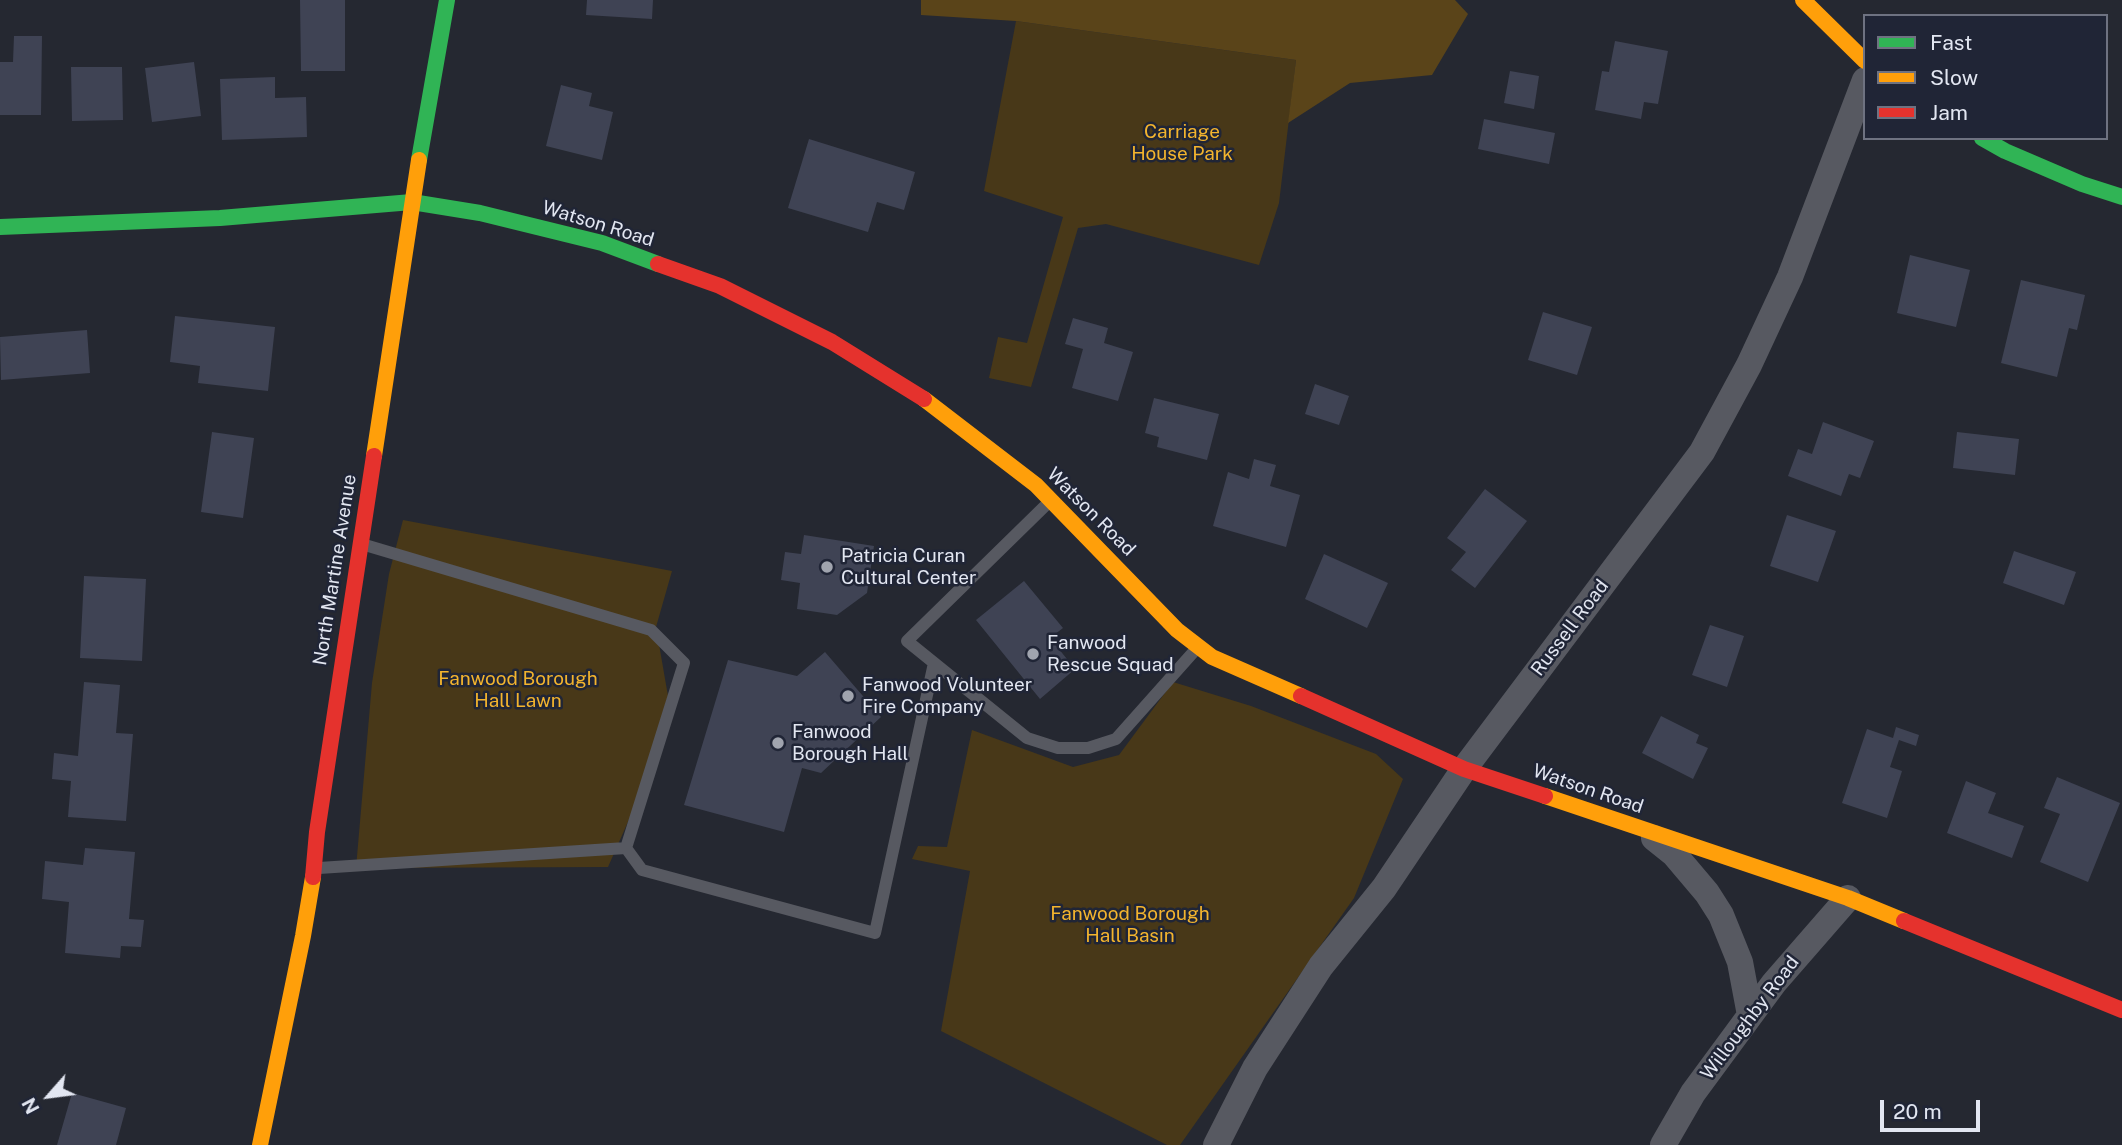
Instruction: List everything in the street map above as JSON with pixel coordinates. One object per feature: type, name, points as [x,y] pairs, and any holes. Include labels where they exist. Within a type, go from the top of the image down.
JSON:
[{"type":"street","name":"North Martine Avenue","points":[[260,1145],[314,869],[317,832],[412,202],[447,0]]},
{"type":"street","points":[[1803,0],[1863,59]]},
{"type":"street","name":"Russell Road","points":[[1216,1145],[1255,1068],[1321,966],[1384,888],[1464,769],[1702,452],[1749,365],[1790,277],[1863,85]]},
{"type":"street","points":[[1986,140],[2082,184],[2122,197]]},
{"type":"street","name":"Watson Road","points":[[0,227],[220,218],[412,202],[480,213],[602,243],[720,286],[832,342],[938,408],[1036,485],[1177,630],[1212,657],[1464,769],[1848,898],[2122,1010]]},
{"type":"street","points":[[1643,829],[1674,854],[1707,893],[1721,915],[1740,962],[1750,1015]]},
{"type":"street","name":"Willoughby Road","points":[[1663,1145],[1693,1094],[1750,1015],[1774,983],[1848,898]]},
{"type":"lane","points":[[1051,500],[907,641],[1027,738],[1058,748],[1088,748],[1115,739],[1199,646]]},
{"type":"lane","points":[[360,544],[651,630],[684,663],[626,848]]},
{"type":"lane","points":[[626,848],[642,870],[875,933],[934,663]]},
{"type":"lane","points":[[314,869],[626,848]]},
{"type":"green space","name":"Carriage House Park","points":[[1016,21],[1296,60],[1279,203],[1259,265],[1106,224],[1078,228],[1031,387],[989,378],[998,337],[1027,343],[1063,217],[984,191]]},
{"type":"green space","name":"Fanwood Borough Hall Lawn","points":[[403,520],[672,571],[656,627],[668,696],[635,806],[608,867],[356,868],[372,683],[389,574]]},
{"type":"green space","name":"Fanwood Borough Hall Basin","points":[[1173,682],[1251,706],[1376,754],[1403,779],[1354,898],[1180,1145],[1167,1145],[941,1031],[970,871],[912,859],[918,846],[947,847],[972,730],[1073,767],[1119,755]]},
{"type":"shaded area","points":[[921,0],[1455,0],[1468,14],[1432,75],[1350,83],[1288,123],[1296,60],[1016,21],[921,15]]},
{"type":"building","points":[[300,0],[345,0],[345,71],[301,71]]},
{"type":"building","points":[[587,0],[653,0],[652,19],[586,15]]},
{"type":"building","points":[[14,36],[42,36],[41,115],[0,115],[0,62],[13,62]]},
{"type":"building","points":[[1615,41],[1668,51],[1658,104],[1644,102],[1641,119],[1595,110],[1602,71],[1609,72]]},
{"type":"building","points":[[194,62],[201,116],[152,122],[145,68]]},
{"type":"building","points":[[71,67],[122,67],[123,120],[72,121]]},
{"type":"building","points":[[1510,71],[1539,76],[1534,109],[1504,103]]},
{"type":"building","points":[[275,77],[275,98],[306,97],[307,137],[222,140],[220,79]]},
{"type":"building","points":[[561,85],[592,93],[589,106],[613,112],[602,160],[546,146]]},
{"type":"building","points":[[1484,119],[1555,133],[1549,164],[1478,149]]},
{"type":"building","points":[[809,139],[915,172],[904,210],[877,202],[868,232],[788,208]]},
{"type":"building","points":[[1910,255],[1970,270],[1956,327],[1897,313]]},
{"type":"building","points":[[2021,280],[2085,295],[2077,330],[2069,328],[2057,377],[2001,363]]},
{"type":"building","points":[[1543,312],[1592,327],[1577,375],[1528,360]]},
{"type":"building","points":[[175,316],[275,327],[268,391],[198,383],[200,366],[170,362]]},
{"type":"building","points":[[1073,318],[1108,328],[1104,343],[1133,352],[1118,401],[1072,388],[1083,349],[1065,344]]},
{"type":"building","points":[[87,330],[90,373],[1,380],[0,337]]},
{"type":"building","points":[[1315,384],[1349,396],[1339,425],[1305,414]]},
{"type":"building","points":[[1154,398],[1219,414],[1207,460],[1157,447],[1159,437],[1145,433]]},
{"type":"building","points":[[1823,422],[1874,441],[1860,478],[1849,474],[1841,496],[1788,476],[1798,449],[1812,454]]},
{"type":"building","points":[[212,432],[254,438],[243,518],[201,512]]},
{"type":"building","points":[[1957,432],[2019,439],[2015,475],[1953,468]]},
{"type":"building","points":[[1254,459],[1276,465],[1270,486],[1300,495],[1286,547],[1213,526],[1228,472],[1249,479]]},
{"type":"building","points":[[1485,489],[1527,521],[1475,588],[1451,570],[1466,552],[1447,538]]},
{"type":"building","points":[[1787,515],[1836,531],[1818,582],[1770,566]]},
{"type":"building","name":"Patricia Curan Cultural Center","points":[[804,535],[874,546],[867,593],[837,615],[797,609],[800,583],[781,580],[785,552],[801,554]]},
{"type":"building","points":[[2014,551],[2076,572],[2064,605],[2003,583]]},
{"type":"building","points":[[1324,554],[1388,583],[1367,628],[1305,599]]},
{"type":"building","points":[[84,576],[146,579],[142,661],[80,658]]},
{"type":"building","name":"Fanwood Rescue Squad","points":[[1024,581],[1063,628],[1050,638],[1075,669],[1040,699],[976,620]]},
{"type":"building","points":[[1710,625],[1744,636],[1727,687],[1692,675]]},
{"type":"building","name":"Fanwood Borough Hall","points":[[825,652],[881,717],[821,773],[802,768],[784,832],[684,805],[728,660],[797,676]]},
{"type":"building","points":[[84,682],[120,685],[116,733],[133,734],[126,821],[68,817],[71,781],[52,779],[54,753],[78,756]]},
{"type":"building","points":[[1661,716],[1699,735],[1696,743],[1708,748],[1693,779],[1642,753]]},
{"type":"building","points":[[1896,727],[1919,735],[1916,746],[1899,740],[1890,767],[1902,771],[1887,818],[1842,803],[1867,729],[1893,738]]},
{"type":"building","points":[[2057,777],[2120,803],[2088,882],[2040,862],[2060,814],[2044,808]]},
{"type":"building","points":[[1966,781],[1996,793],[1988,813],[2024,826],[2012,858],[1947,833]]},
{"type":"building","points":[[85,848],[135,852],[129,919],[144,920],[141,947],[121,946],[120,958],[65,953],[69,902],[42,899],[45,861],[83,865]]},
{"type":"building","points":[[72,1093],[126,1108],[116,1145],[57,1145]]},
{"type":"traffic: fast","points":[[419,160],[447,0]]},
{"type":"traffic: fast","points":[[1986,140],[2082,184],[2122,197]]},
{"type":"traffic: fast","points":[[0,227],[220,218],[412,202],[480,213],[602,243],[658,264]]},
{"type":"traffic: slow","points":[[1803,0],[1863,59]]},
{"type":"traffic: slow","points":[[374,456],[419,160]]},
{"type":"traffic: slow","points":[[924,399],[1036,485],[1177,630],[1212,657],[1301,696]]},
{"type":"traffic: slow","points":[[1545,796],[1848,898],[1904,921]]},
{"type":"traffic: slow","points":[[260,1145],[313,877]]},
{"type":"traffic: jam","points":[[658,264],[720,286],[832,342],[924,399]]},
{"type":"traffic: jam","points":[[313,877],[317,832],[374,456]]},
{"type":"traffic: jam","points":[[1301,696],[1464,769],[1545,796]]},
{"type":"traffic: jam","points":[[1904,921],[2122,1010]]},
{"type":"place","name":"Patricia Curan Cultural Center","points":[[827,567]]},
{"type":"place","name":"Fanwood Rescue Squad","points":[[1033,654]]},
{"type":"place","name":"Fanwood Volunteer Fire Company","points":[[848,696]]},
{"type":"place","name":"Fanwood Borough Hall","points":[[778,743]]}]
